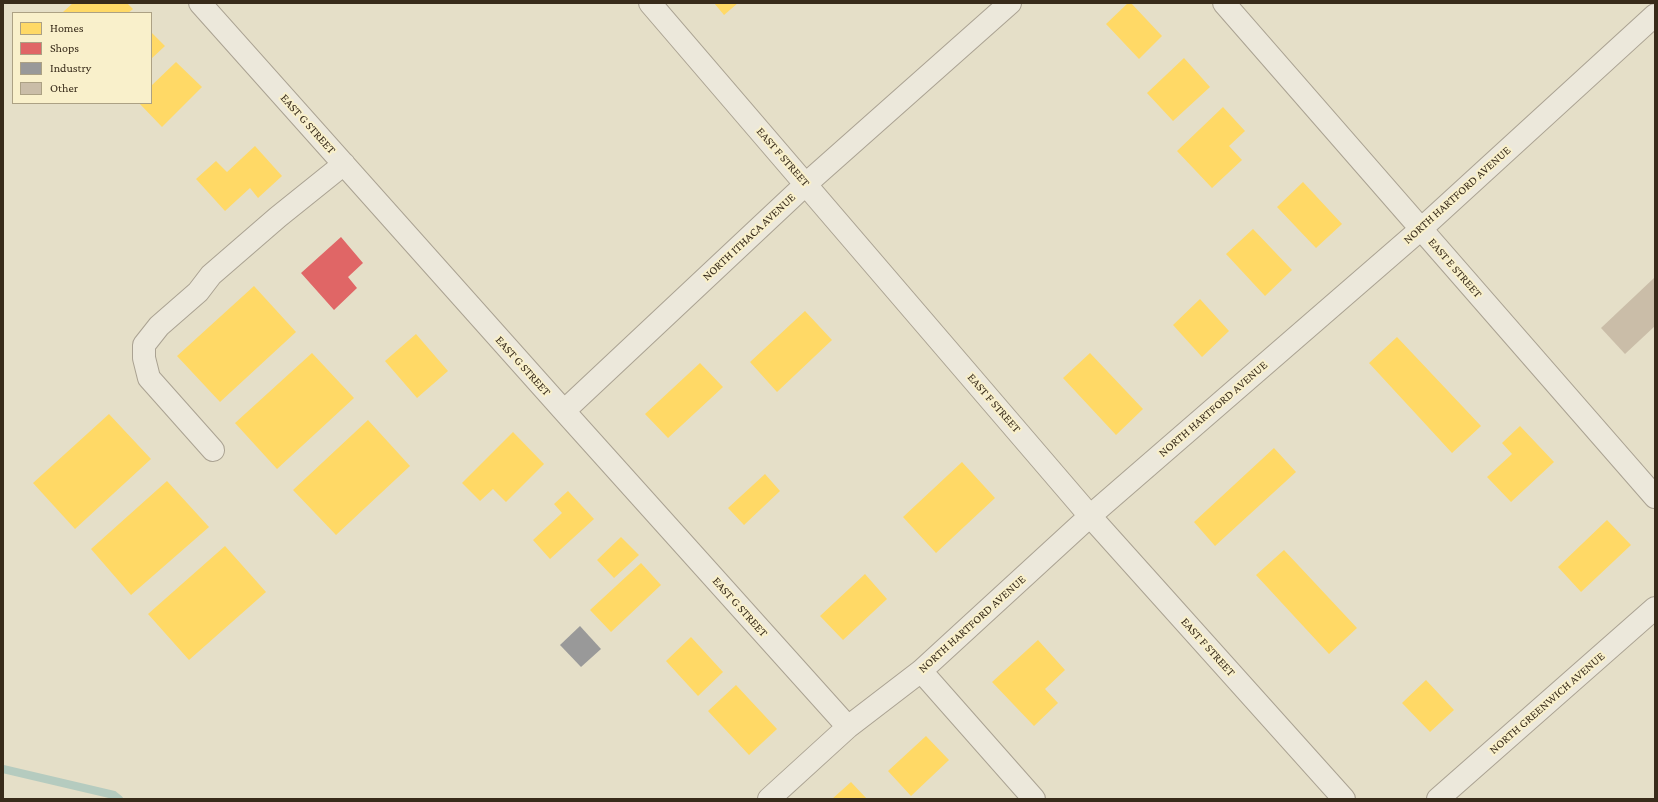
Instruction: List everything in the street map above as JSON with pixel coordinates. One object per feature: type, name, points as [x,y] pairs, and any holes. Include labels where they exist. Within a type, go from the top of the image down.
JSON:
[{"type":"street","name":"EAST G STREET","points":[[200,3],[848,727]]},
{"type":"street","name":"EAST F STREET","points":[[650,3],[1090,516],[1344,799]]},
{"type":"street","name":"NORTH ITHACA AVENUE","points":[[564,411],[806,184],[1010,3]]},
{"type":"street","name":"EAST E STREET","points":[[1224,3],[1655,497]]},
{"type":"street","name":"NORTH HARTFORD AVENUE","points":[[769,799],[848,727],[921,671],[1090,516],[1421,229],[1655,16]]},
{"type":"street","points":[[213,450],[149,378],[144,358],[144,346],[159,326],[198,292],[211,275],[278,217],[344,164]]},
{"type":"street","name":"NORTH GREENWICH AVENUE","points":[[1438,799],[1655,608]]},
{"type":"street","points":[[921,671],[1034,799]]},
{"type":"building: Homes","points":[[73,3],[127,3],[133,9],[129,12],[63,12]]},
{"type":"building: Homes","points":[[714,3],[738,3],[724,15]]},
{"type":"building: Homes","points":[[1128,3],[1131,3],[1162,36],[1139,59],[1106,24]]},
{"type":"building: Homes","points":[[152,33],[165,46],[152,58]]},
{"type":"building: Homes","points":[[1184,58],[1210,87],[1173,121],[1147,93]]},
{"type":"building: Homes","points":[[176,62],[202,87],[162,127],[140,104],[152,104],[152,85]]},
{"type":"building: Homes","points":[[1223,107],[1245,131],[1229,146],[1242,160],[1212,188],[1177,151]]},
{"type":"building: Homes","points":[[255,146],[282,176],[258,198],[250,188],[225,211],[196,179],[216,161],[227,172]]},
{"type":"building: Homes","points":[[1303,182],[1342,224],[1316,248],[1277,207]]},
{"type":"building: Homes","points":[[1253,229],[1292,270],[1265,296],[1226,254]]},
{"type":"building: Homes","points":[[254,286],[296,332],[220,402],[177,356]]},
{"type":"building: Homes","points":[[1200,299],[1229,331],[1202,357],[1173,325]]},
{"type":"building: Homes","points":[[805,311],[832,340],[777,392],[750,362]]},
{"type":"building: Homes","points":[[416,334],[448,371],[417,398],[385,361]]},
{"type":"building: Homes","points":[[1397,337],[1481,426],[1452,453],[1369,363]]},
{"type":"building: Homes","points":[[312,353],[354,398],[277,469],[235,423]]},
{"type":"building: Homes","points":[[1090,353],[1143,409],[1116,435],[1063,378]]},
{"type":"building: Homes","points":[[700,363],[723,387],[668,438],[645,414]]},
{"type":"building: Homes","points":[[109,414],[151,459],[75,529],[33,483]]},
{"type":"building: Homes","points":[[368,420],[410,466],[336,535],[293,490]]},
{"type":"building: Homes","points":[[1520,426],[1554,462],[1511,502],[1487,477],[1512,454],[1502,443]]},
{"type":"building: Homes","points":[[513,432],[544,464],[506,502],[493,489],[480,501],[462,483]]},
{"type":"building: Homes","points":[[1274,448],[1296,472],[1215,546],[1194,522]]},
{"type":"building: Homes","points":[[962,462],[995,498],[936,553],[903,517]]},
{"type":"building: Homes","points":[[765,474],[780,491],[744,525],[728,508]]},
{"type":"building: Homes","points":[[167,481],[209,527],[131,595],[91,549]]},
{"type":"building: Homes","points":[[568,491],[594,519],[550,559],[533,540],[562,513],[554,504]]},
{"type":"building: Homes","points":[[1607,520],[1631,545],[1581,592],[1558,567]]},
{"type":"building: Homes","points":[[621,537],[639,555],[614,578],[597,560]]},
{"type":"building: Homes","points":[[225,546],[266,592],[189,660],[148,614]]},
{"type":"building: Homes","points":[[1284,550],[1357,628],[1329,654],[1256,575]]},
{"type":"building: Homes","points":[[641,563],[661,585],[611,632],[590,610]]},
{"type":"building: Homes","points":[[865,574],[887,599],[843,640],[820,616]]},
{"type":"building: Homes","points":[[691,637],[723,672],[698,696],[666,661]]},
{"type":"building: Homes","points":[[1038,640],[1065,670],[1045,689],[1058,703],[1034,726],[992,682]]},
{"type":"building: Homes","points":[[1426,680],[1454,710],[1430,732],[1402,703]]},
{"type":"building: Homes","points":[[736,685],[777,729],[749,755],[708,711]]},
{"type":"building: Homes","points":[[926,736],[949,760],[911,796],[888,771]]},
{"type":"building: Homes","points":[[851,782],[867,799],[832,799]]},
{"type":"building: Shops","points":[[341,237],[363,263],[348,277],[357,288],[334,310],[301,273]]},
{"type":"building: Industry","points":[[580,626],[601,649],[581,667],[560,645]]},
{"type":"building: Other","points":[[1654,278],[1655,326],[1625,354],[1601,328]]},
{"type":"waterway","points":[[3,769],[114,795],[119,799]]}]
